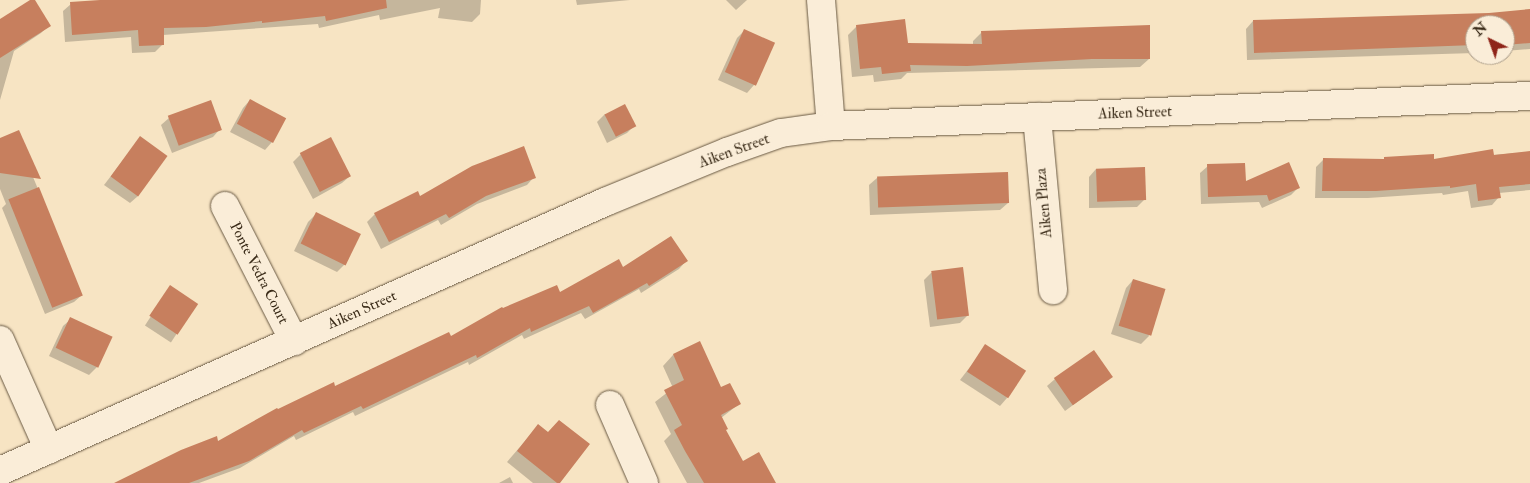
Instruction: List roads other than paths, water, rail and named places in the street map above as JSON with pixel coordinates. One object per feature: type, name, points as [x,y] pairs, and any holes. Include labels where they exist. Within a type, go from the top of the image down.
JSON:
[{"type":"street","points":[[821,0],[831,126]]},
{"type":"street","name":"Aiken Street","points":[[0,471],[596,206],[727,152],[781,133],[831,126],[1530,96]]},
{"type":"street","name":"Aiken Plaza","points":[[1037,117],[1053,290]]},
{"type":"street","name":"Ponte Vedra Court","points":[[225,206],[294,341]]},
{"type":"street","points":[[0,340],[49,450]]},
{"type":"street","points":[[610,405],[644,483]]}]
